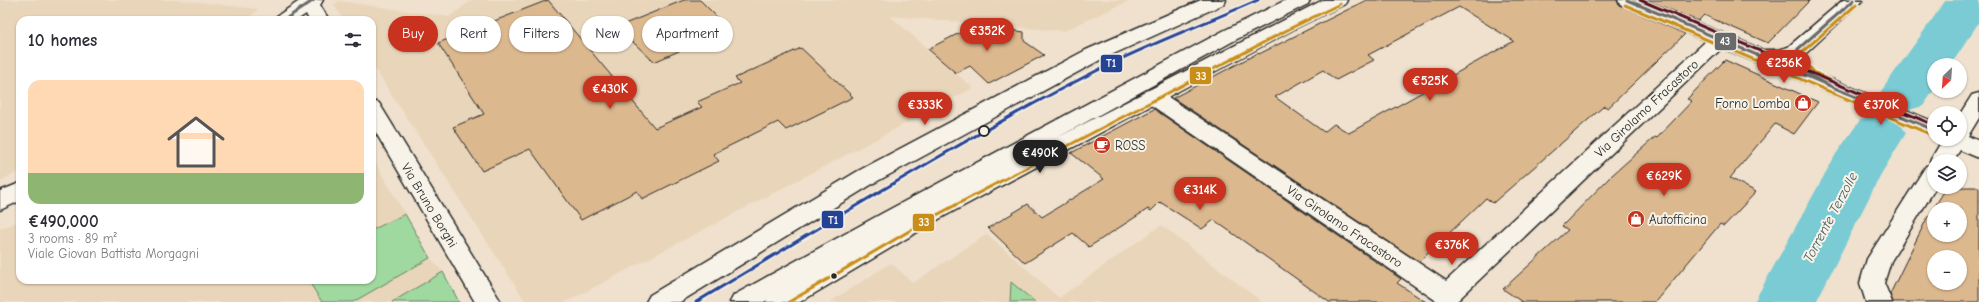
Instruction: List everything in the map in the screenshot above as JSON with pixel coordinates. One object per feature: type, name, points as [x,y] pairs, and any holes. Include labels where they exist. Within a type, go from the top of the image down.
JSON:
[{"type":"street","points":[[659,302],[866,177],[1093,55],[1218,0]]},
{"type":"street","points":[[743,302],[910,208],[1230,35],[1301,0]]},
{"type":"street","points":[[778,302],[931,213],[1338,0]]},
{"type":"street","points":[[1627,0],[1927,127]]},
{"type":"street","points":[[1751,53],[1778,57],[1790,54],[1797,50],[1854,0]]},
{"type":"street","points":[[290,16],[311,2],[317,16]]},
{"type":"street","name":"Via Girolamo Fracastoro","points":[[1152,96],[1447,294],[1719,39]]},
{"type":"street","points":[[1797,50],[1795,59],[1798,63],[1811,76],[1835,88]]},
{"type":"street","points":[[1967,120],[1979,100]]},
{"type":"street","name":"Via Bruno Borghi","points":[[376,115],[487,300]]},
{"type":"street","points":[[1967,144],[1979,150]]},
{"type":"street","points":[[1879,302],[1872,283],[1879,259],[1927,183]]},
{"type":"street","points":[[0,201],[16,194]]},
{"type":"shaded area","points":[[0,0],[178,0],[258,9],[251,16],[16,16],[16,173],[0,181]]},
{"type":"shaded area","points":[[472,0],[1131,0],[1063,31],[890,16],[973,88],[566,302],[526,302],[376,70],[376,16],[341,16],[334,5],[339,1],[446,17],[446,52],[501,52],[501,16],[450,16]]},
{"type":"shaded area","points":[[376,164],[430,258],[443,272],[459,302],[0,302],[0,229],[16,223],[16,284],[376,284]]},
{"type":"shaded area","points":[[1161,225],[1262,302],[830,302],[891,263],[913,283],[987,234],[1059,298]]},
{"type":"green space","points":[[405,214],[430,258],[353,302],[322,302],[311,284],[376,284],[376,228]]},
{"type":"green space","points":[[443,272],[459,302],[392,302]]},
{"type":"green space","points":[[1011,282],[1035,302],[1010,302]]},
{"type":"building","points":[[548,0],[561,16],[509,16],[509,52],[573,52],[573,30],[581,39],[581,52],[591,52],[655,128],[702,107],[697,102],[740,83],[735,78],[801,48],[853,97],[786,130],[778,122],[713,154],[719,161],[642,199],[637,191],[581,220],[530,149],[482,171],[453,127],[484,114],[438,43],[446,40],[446,52],[501,52],[501,18]]},
{"type":"building","points":[[684,0],[700,0],[716,16],[644,16]]},
{"type":"building","points":[[1367,0],[1617,0],[1619,5],[1685,34],[1608,108],[1604,106],[1493,203],[1486,198],[1419,262],[1173,98],[1258,53],[1259,54]],"holes":[[[1459,7],[1514,41],[1349,133],[1334,124],[1324,132],[1275,97],[1323,70],[1336,80],[1374,60],[1368,55]]]},
{"type":"building","points":[[1647,0],[1810,0],[1768,43],[1704,15],[1698,21]]},
{"type":"building","points":[[642,17],[642,51],[634,43],[634,20]]},
{"type":"building","points":[[975,25],[1024,32],[1024,41],[1044,55],[989,84],[970,66],[956,73],[928,49]]},
{"type":"building","points":[[643,52],[677,52],[654,62]]},
{"type":"building","points":[[1725,60],[1818,102],[1794,134],[1775,124],[1730,178],[1756,192],[1724,226],[1720,224],[1655,302],[1522,302],[1503,289],[1568,230],[1562,226],[1611,176],[1655,137],[1657,138],[1692,101],[1687,99]]},
{"type":"building","points":[[1154,109],[1401,279],[1397,283],[1426,302],[1329,302],[1214,220],[1202,229],[1160,202],[1151,211],[1148,209],[1089,247],[1073,233],[1025,263],[988,228],[1028,204],[1042,217],[1104,179],[1071,153]]},
{"type":"building","points":[[1967,187],[1979,187],[1979,302],[1893,302],[1890,294],[1927,218],[1927,242],[1967,242],[1967,202],[1937,202],[1943,194],[1967,194]]},
{"type":"waterway","name":"Torrente Terzolle","points":[[1905,94],[1970,0]]},
{"type":"waterway","name":"Torrente Terzolle","points":[[1785,302],[1856,168],[1879,133]]},
{"type":"transit line","name":"43","points":[[290,16],[314,0]]},
{"type":"transit line","name":"T1","points":[[696,302],[951,150],[1055,92],[1126,56],[1258,0]]},
{"type":"transit line","name":"43","points":[[1627,0],[1927,127]]},
{"type":"transit line","points":[[1640,0],[1927,122]]},
{"type":"transit line","name":"43","points":[[1829,85],[1811,76],[1795,59],[1798,49],[1854,0]]},
{"type":"transit line","name":"33","points":[[789,302],[933,217],[1291,28],[1340,4]]},
{"type":"transit line","name":"33","points":[[1831,81],[1814,72],[1801,58],[1802,52],[1857,4]]},
{"type":"transit line","name":"33","points":[[1625,5],[1927,133]]},
{"type":"place","name":"Forno Lomba","points":[[1803,103]]},
{"type":"place","name":"ROSS","points":[[1102,145]]},
{"type":"place","name":"Autofficina","points":[[1636,219]]}]
